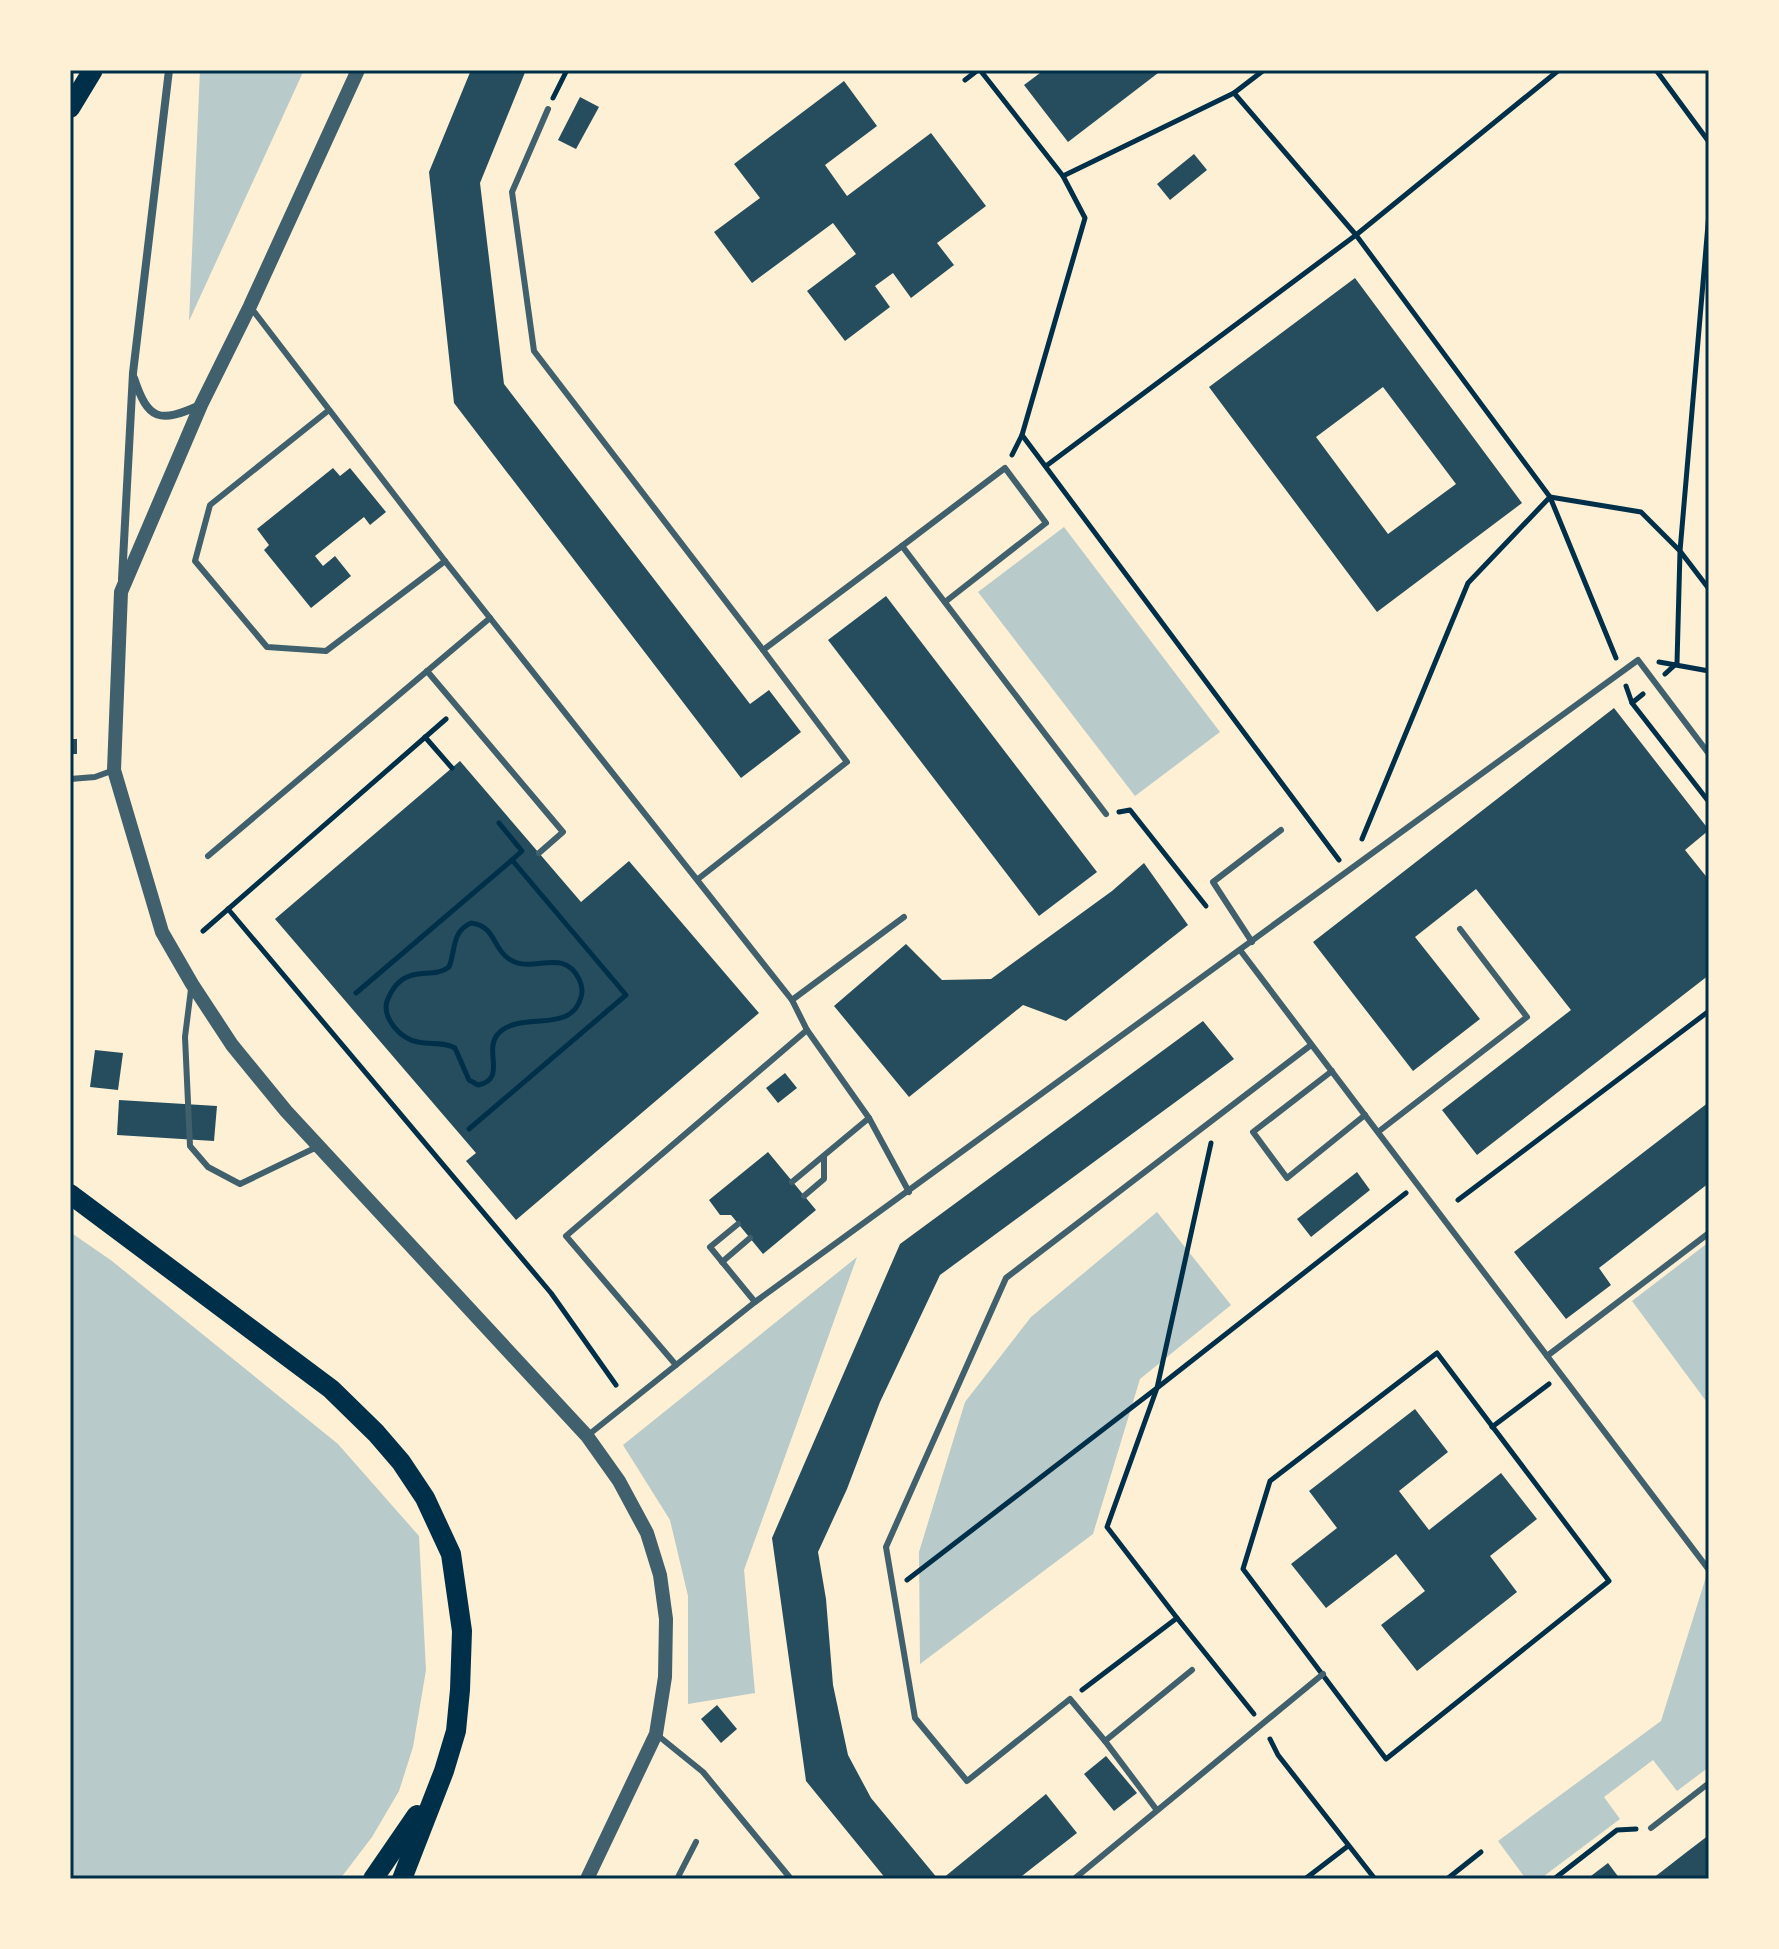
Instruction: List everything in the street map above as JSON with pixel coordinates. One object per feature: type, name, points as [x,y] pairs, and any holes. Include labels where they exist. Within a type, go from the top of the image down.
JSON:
[{"type":"main road","points":[[70,108],[93,70]]},
{"type":"main road","points":[[70,1194],[331,1389],[376,1433],[425,1498],[451,1554],[462,1631],[456,1731],[444,1771],[402,1879]]},
{"type":"main road","points":[[373,1879],[444,1771]]},
{"type":"street","points":[[169,70],[133,373],[114,770],[162,932],[232,1045],[286,1111],[587,1436],[619,1481],[647,1533],[660,1575],[666,1619],[665,1677],[656,1734],[587,1879]]},
{"type":"street","points":[[121,592],[201,405],[358,70]]},
{"type":"street","points":[[133,373],[143,405],[157,415],[170,416],[201,405]]},
{"type":"lane","points":[[548,109],[512,192],[534,351],[847,762],[698,879]]},
{"type":"lane","points":[[250,306],[445,561],[792,1000],[807,1030],[869,1118],[909,1192]]},
{"type":"lane","points":[[329,410],[210,505],[195,561],[267,647],[326,651],[445,561]]},
{"type":"lane","points":[[763,650],[1005,468],[1046,523],[945,602]]},
{"type":"lane","points":[[902,546],[1106,814]]},
{"type":"lane","points":[[208,856],[490,618]]},
{"type":"lane","points":[[587,1436],[755,1302],[1638,660],[1709,754]]},
{"type":"lane","points":[[427,671],[563,832],[539,853]]},
{"type":"lane","points":[[70,779],[95,777],[114,770]]},
{"type":"lane","points":[[1252,942],[1213,882],[1281,830]]},
{"type":"lane","points":[[792,1000],[904,917]]},
{"type":"lane","points":[[1378,1132],[1527,1017],[1460,929]]},
{"type":"lane","points":[[1240,950],[1709,1570]]},
{"type":"lane","points":[[192,984],[185,1037],[190,1146],[208,1167],[240,1184],[319,1146]]},
{"type":"lane","points":[[676,1365],[566,1236],[807,1030]]},
{"type":"lane","points":[[1156,1809],[1070,1699],[967,1781],[915,1718],[886,1547],[1006,1278],[1311,1045]]},
{"type":"lane","points":[[1332,1071],[1253,1132],[1287,1178],[1365,1115]]},
{"type":"lane","points":[[792,1182],[869,1118]]},
{"type":"lane","points":[[804,1196],[824,1179],[824,1156]]},
{"type":"lane","points":[[738,1224],[710,1247],[755,1302]]},
{"type":"lane","points":[[1547,1356],[1709,1233]]},
{"type":"lane","points":[[722,1262],[750,1238]]},
{"type":"lane","points":[[1105,1741],[1192,1670]]},
{"type":"lane","points":[[1074,1879],[1323,1674]]},
{"type":"lane","points":[[656,1734],[703,1772],[791,1879]]},
{"type":"lane","points":[[1651,1828],[1709,1783]]},
{"type":"lane","points":[[677,1879],[696,1842]]},
{"type":"path","points":[[548,109],[567,70]]},
{"type":"path","points":[[965,80],[979,70],[1063,176],[1085,218],[1022,435],[1348,872]]},
{"type":"path","points":[[1063,176],[1234,93],[1264,70]]},
{"type":"path","points":[[1046,466],[1356,235],[1559,70]]},
{"type":"path","points":[[1656,70],[1709,142]]},
{"type":"path","points":[[1234,93],[1356,235],[1550,497],[1632,703],[1709,802]]},
{"type":"path","points":[[1632,703],[1677,663],[1680,551],[1709,213]]},
{"type":"path","points":[[1550,497],[1641,512],[1680,551],[1709,589]]},
{"type":"path","points":[[1348,872],[1468,583],[1550,497]]},
{"type":"path","points":[[1638,660],[1677,663],[1709,671]]},
{"type":"path","points":[[203,931],[458,708]]},
{"type":"path","points":[[425,737],[452,768]]},
{"type":"path","points":[[1106,814],[1130,810],[1213,915]]},
{"type":"path","points":[[356,993],[522,851],[499,823]]},
{"type":"path","points":[[469,1129],[626,995],[512,860]]},
{"type":"path","points":[[228,909],[551,1293],[616,1385]]},
{"type":"path","points":[[471,923],[488,929],[501,952],[517,964],[529,966],[554,961],[569,966],[578,977],[582,990],[578,1005],[565,1016],[548,1021],[518,1023],[501,1031],[492,1048],[495,1064],[493,1077],[487,1083],[478,1085],[469,1080],[455,1048],[446,1043],[422,1043],[408,1039],[391,1022],[386,1009],[393,990],[402,980],[416,974],[441,972],[449,967],[456,938],[463,927],[471,923]]},
{"type":"path","points":[[1458,1200],[1709,1011]]},
{"type":"path","points":[[1217,1116],[1157,1388],[1107,1527],[1261,1723],[1278,1755],[1375,1879]]},
{"type":"path","points":[[894,1591],[1417,1185]]},
{"type":"path","points":[[1437,1353],[1492,1427],[1609,1581],[1386,1759],[1243,1569],[1270,1481],[1437,1353]]},
{"type":"path","points":[[1492,1427],[1561,1374]]},
{"type":"path","points":[[1070,1699],[1177,1618]]},
{"type":"path","points":[[1554,1879],[1617,1830],[1651,1828]]},
{"type":"path","points":[[1305,1879],[1348,1846]]},
{"type":"path","points":[[1447,1879],[1481,1852]]},
{"type":"shaded area","points":[[200,70],[304,70],[189,321]]},
{"type":"shaded area","points":[[1064,527],[1220,732],[1135,796],[978,592]]},
{"type":"shaded area","points":[[1157,1212],[1231,1305],[1140,1379],[1093,1534],[920,1664],[919,1552],[965,1402],[1031,1317]]},
{"type":"shaded area","points":[[70,1232],[112,1261],[338,1444],[419,1536],[426,1670],[413,1747],[399,1791],[372,1837],[340,1879],[70,1879]]},
{"type":"shaded area","points":[[1709,1242],[1709,1405],[1632,1301]]},
{"type":"shaded area","points":[[857,1257],[744,1570],[755,1693],[688,1704],[688,1596],[670,1520],[623,1445]]},
{"type":"shaded area","points":[[1706,1577],[1709,1581],[1709,1767],[1677,1791],[1653,1760],[1604,1797],[1620,1819],[1540,1879],[1526,1879],[1498,1841],[1661,1721]]},
{"type":"building","points":[[471,70],[526,70],[480,183],[504,384],[750,704],[769,690],[801,732],[741,778],[454,403],[429,172]]},
{"type":"building","points":[[1044,70],[1162,70],[1068,142],[1024,85]]},
{"type":"building","points":[[844,81],[877,126],[825,165],[847,196],[931,133],[986,206],[937,243],[954,265],[911,298],[893,273],[875,286],[890,307],[845,341],[807,291],[856,254],[833,223],[752,283],[714,232],[760,198],[734,164]]},
{"type":"building","points":[[580,97],[599,107],[576,149],[558,140]]},
{"type":"building","points":[[1194,154],[1207,170],[1170,200],[1157,184]]},
{"type":"building","points":[[1355,278],[1522,503],[1377,612],[1209,387]],"holes":[[[1383,387],[1456,484],[1388,534],[1316,437]]]},
{"type":"building","points":[[333,468],[340,476],[350,468],[386,512],[370,525],[364,517],[315,556],[323,566],[335,556],[351,576],[311,608],[264,550],[269,545],[257,529]]},
{"type":"building","points":[[886,596],[1097,872],[1039,916],[828,640]]},
{"type":"building","points":[[1614,708],[1709,830],[1685,850],[1709,880],[1709,975],[1477,1155],[1442,1110],[1571,1010],[1476,889],[1415,937],[1480,1019],[1413,1071],[1313,942]]},
{"type":"building","points":[[70,739],[77,739],[77,754],[70,754]]},
{"type":"building","points":[[460,761],[581,902],[629,861],[759,1013],[516,1220],[466,1161],[476,1153],[275,919]]},
{"type":"building","points":[[1144,863],[1188,925],[1066,1021],[1023,1005],[909,1097],[834,1006],[906,944],[942,980],[991,979],[1112,891]]},
{"type":"building","points":[[1203,1021],[1234,1059],[940,1275],[880,1402],[847,1489],[818,1552],[826,1599],[833,1685],[848,1755],[871,1798],[938,1879],[886,1879],[806,1781],[772,1538],[900,1244]]},
{"type":"building","points":[[95,1050],[123,1053],[118,1090],[90,1087]]},
{"type":"building","points":[[785,1073],[797,1088],[778,1103],[766,1088]]},
{"type":"building","points":[[119,1100],[217,1106],[214,1141],[117,1135]]},
{"type":"building","points":[[1709,1102],[1709,1183],[1599,1268],[1611,1285],[1566,1319],[1514,1252]]},
{"type":"building","points":[[768,1152],[816,1210],[763,1254],[731,1215],[720,1215],[709,1200]]},
{"type":"building","points":[[1357,1172],[1370,1190],[1311,1237],[1297,1219]]},
{"type":"building","points":[[1415,1409],[1448,1452],[1399,1491],[1429,1530],[1501,1473],[1537,1519],[1490,1556],[1517,1592],[1417,1671],[1381,1625],[1425,1591],[1396,1554],[1326,1608],[1291,1564],[1337,1528],[1309,1491]]},
{"type":"building","points":[[717,1705],[737,1729],[721,1743],[701,1719]]},
{"type":"building","points":[[1106,1756],[1137,1793],[1114,1811],[1084,1774]]},
{"type":"building","points":[[1046,1794],[1077,1833],[1018,1879],[942,1879]]},
{"type":"building","points":[[1709,1835],[1709,1879],[1652,1879],[1688,1851]]},
{"type":"building","points":[[1608,1863],[1620,1879],[1587,1879]]}]
